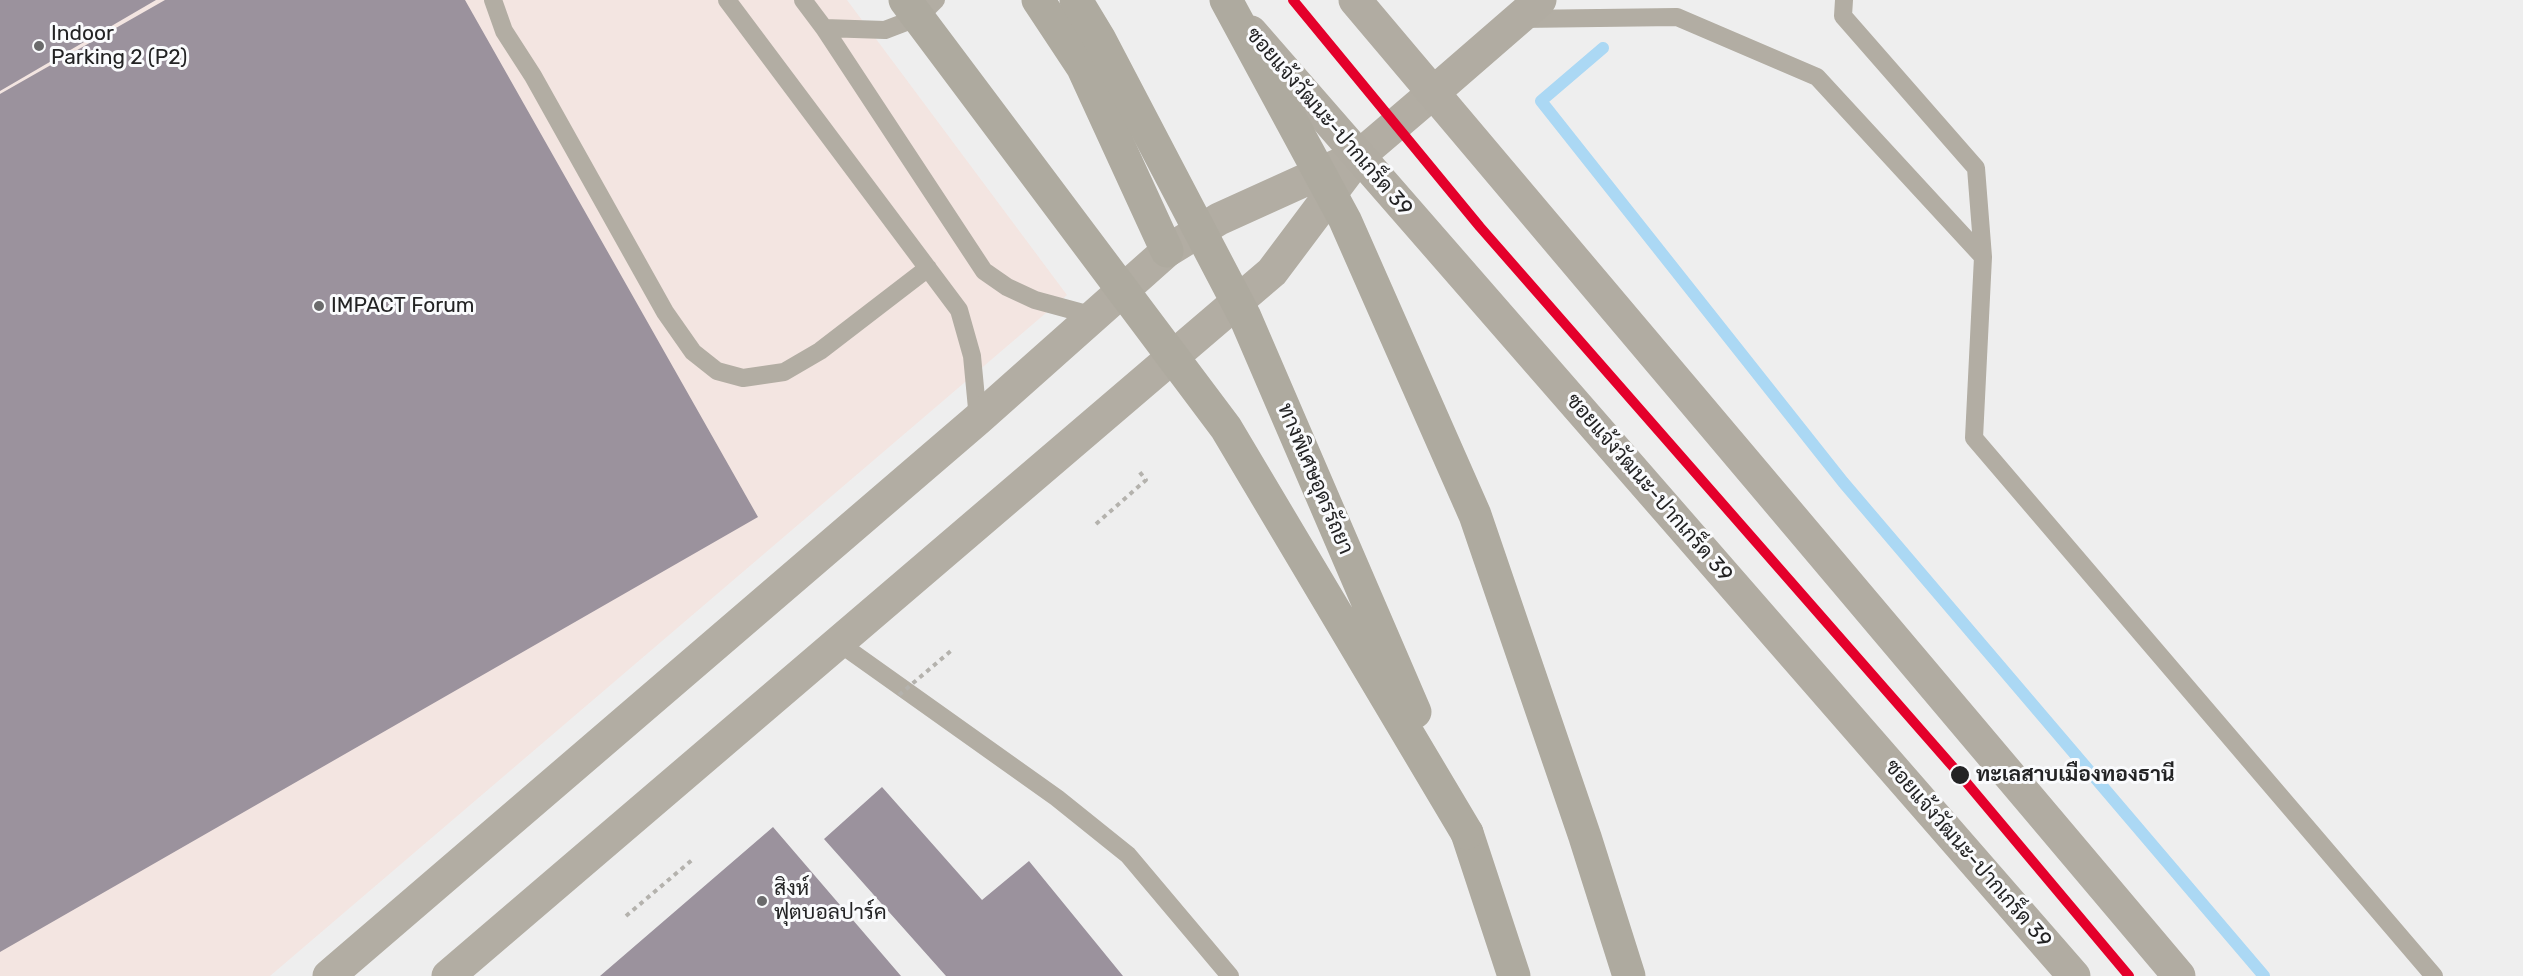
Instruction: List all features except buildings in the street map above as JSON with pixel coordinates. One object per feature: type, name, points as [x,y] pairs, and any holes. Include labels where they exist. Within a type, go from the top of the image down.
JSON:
[{"type":"highway","points":[[905,0],[1226,428],[1467,832]]},
{"type":"highway","points":[[1038,0],[1083,68],[1167,251]]},
{"type":"highway","name":"ทางพิเศษอุดรรัถยา","points":[[1076,0],[1099,38],[1245,316],[1467,832],[1514,976]]},
{"type":"highway","points":[[1224,0],[1345,220],[1475,515],[1585,837],[1629,976]]},
{"type":"main road","name":"ซอยแจ้งวัฒนะ-ปากเกร็ด 39","points":[[1224,0],[2074,976]]},
{"type":"main road","points":[[1355,0],[2179,976]]},
{"type":"main road","points":[[1434,92],[1529,9]]},
{"type":"street","points":[[448,976],[1272,272],[1359,156],[1434,92]]},
{"type":"street","points":[[329,976],[978,419],[1167,251],[1219,219],[1359,156]]},
{"type":"lane","points":[[493,0],[504,31],[533,76],[665,312],[693,352],[717,371],[743,378],[784,372],[820,351],[928,268]]},
{"type":"lane","points":[[727,0],[959,310],[972,356],[978,419]]},
{"type":"lane","points":[[803,0],[824,28],[984,271],[1007,287],[1035,300],[1094,316]]},
{"type":"lane","points":[[824,28],[885,30],[919,17],[936,0]]},
{"type":"lane","points":[[1844,0],[1844,16],[1976,168],[1983,257],[1974,438],[2434,976]]},
{"type":"lane","points":[[1529,9],[1677,17],[1817,77],[1983,257]]},
{"type":"lane","points":[[839,642],[1057,798],[1128,855],[1230,976]]},
{"type":"path","points":[[1096,524],[1146,480],[1138,470]]},
{"type":"path","points":[[898,695],[952,650]]},
{"type":"path","points":[[626,916],[692,860]]},
{"type":"shaded area","name":"IMPACT Forum","points":[[0,0],[847,0],[1067,295],[270,976],[0,976]]},
{"type":"waterway","points":[[1603,48],[1541,101],[1843,482],[2264,976]]},
{"type":"railway","points":[[1961,776],[2129,976]]},
{"type":"transit line","points":[[1293,0],[1480,227],[1961,776],[2129,976]]},
{"type":"place","name":"Indoor Parking 2 (P2)","points":[[39,46]]},
{"type":"place","name":"IMPACT Forum","points":[[319,306]]},
{"type":"place","name":"ทะเลสาบเมืองทองธานี","points":[[1960,775]]},
{"type":"place","name":"สิงห์ ฟุตบอลปาร์ค","points":[[762,901]]}]
